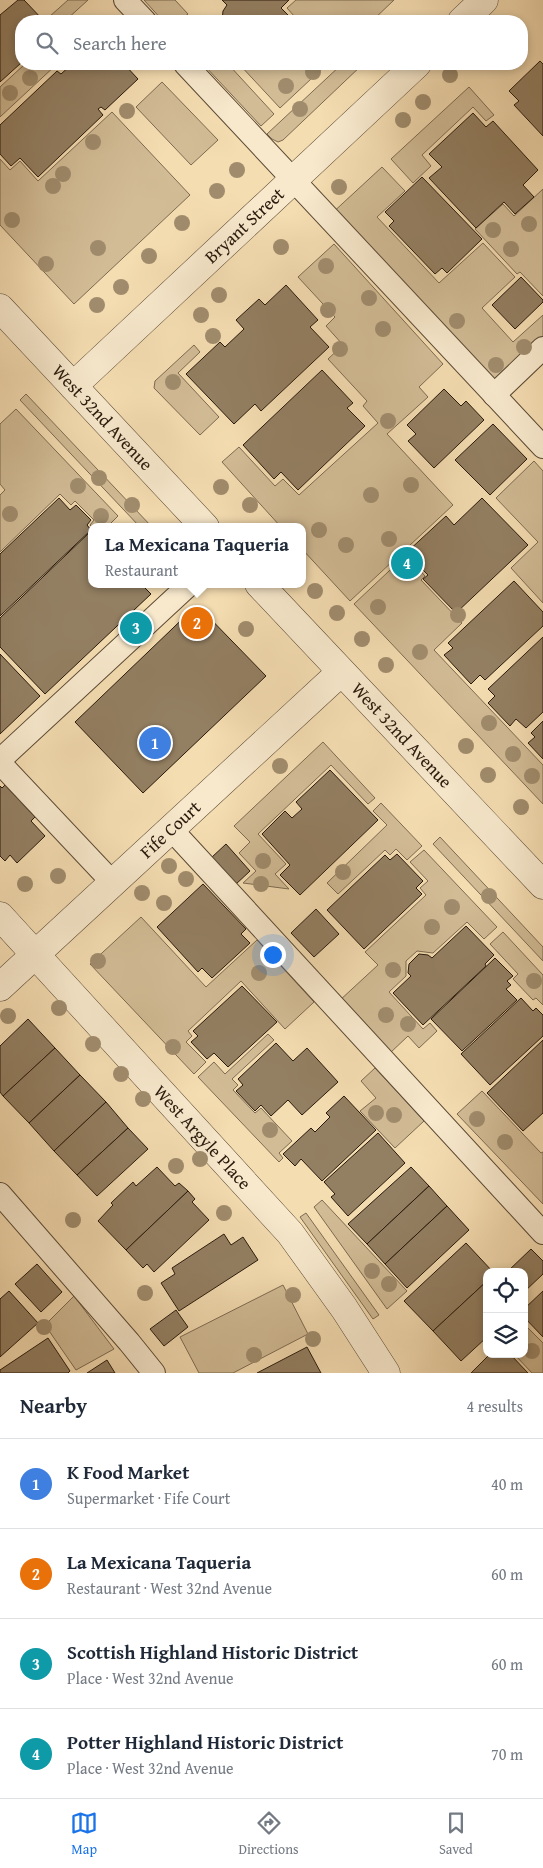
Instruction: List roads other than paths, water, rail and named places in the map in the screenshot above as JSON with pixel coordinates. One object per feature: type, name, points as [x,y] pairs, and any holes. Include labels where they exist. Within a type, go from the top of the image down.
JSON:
[{"type":"street","points":[[468,15],[484,0]]},
{"type":"street","name":"Bryant Street","points":[[73,386],[411,70]]},
{"type":"street","name":"West 32nd Avenue","points":[[0,308],[201,523]]},
{"type":"street","name":"West 32nd Avenue","points":[[263,588],[543,884]]},
{"type":"street","name":"Fife Court","points":[[0,987],[341,672]]},
{"type":"street","name":"West Argyle Place","points":[[0,916],[290,1232],[344,1308],[386,1373]]},
{"type":"lane","points":[[126,0],[140,15]]},
{"type":"lane","points":[[191,70],[543,447]]},
{"type":"lane","points":[[494,394],[543,348]]},
{"type":"lane","points":[[113,883],[0,761],[186,588]]},
{"type":"lane","points":[[171,829],[543,1233]]},
{"type":"lane","points":[[0,1194],[154,1373]]},
{"type":"place","name":"Potter Highland Historic District","points":[[407,563]]},
{"type":"place","name":"La Mexicana Taqueria","points":[[197,623]]},
{"type":"place","name":"Scottish Highland Historic District","points":[[136,628]]},
{"type":"place","name":"K Food Market","points":[[155,743]]}]
